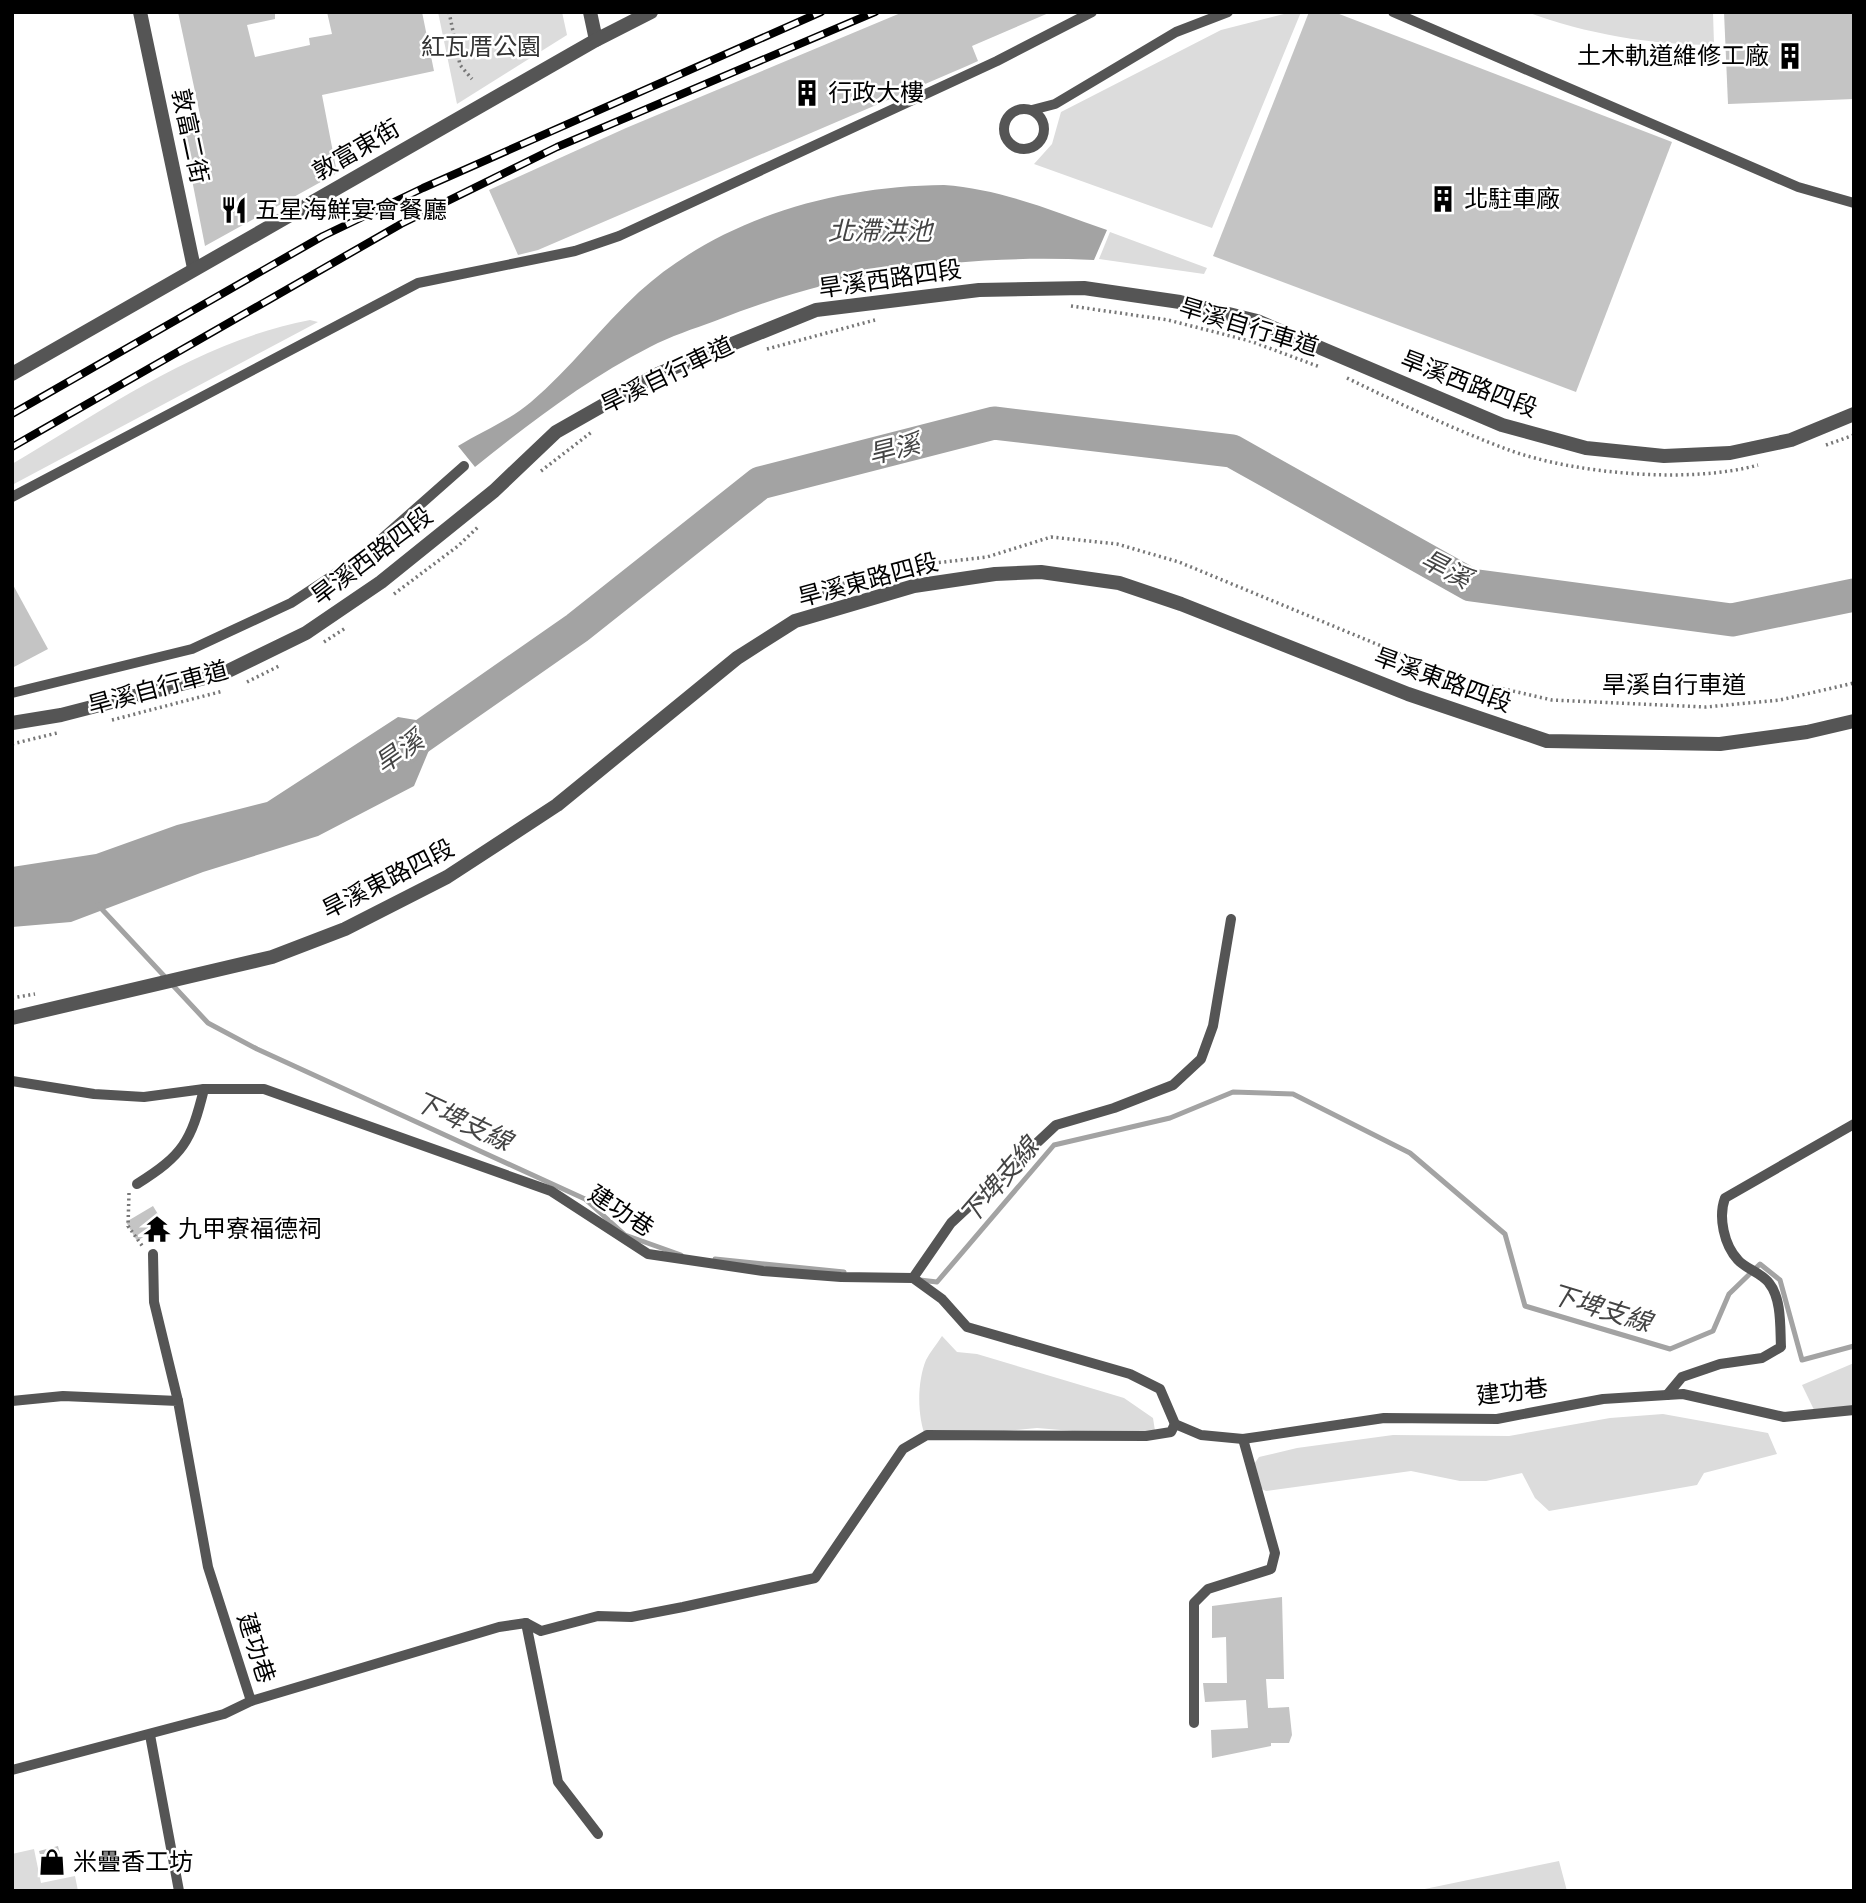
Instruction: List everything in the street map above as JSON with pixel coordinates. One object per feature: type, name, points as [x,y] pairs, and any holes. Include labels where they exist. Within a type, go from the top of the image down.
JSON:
[{"type":"street","name":"敦富二街","points":[[140,12],[194,268]]},
{"type":"street","points":[[590,12],[596,40]]},
{"type":"street","name":"敦富東街","points":[[12,374],[596,40],[651,12]]},
{"type":"street","name":"旱溪西路四段","points":[[12,723],[61,715],[224,673],[306,633],[391,573],[494,491],[556,432],[658,374],[816,310],[979,290],[1084,288],[1180,302],[1258,321],[1502,425],[1586,448],[1664,456],[1730,453],[1791,440],[1854,414]]},
{"type":"street","name":"旱溪東路四段","points":[[12,1018],[272,957],[345,929],[447,877],[557,805],[737,658],[795,621],[914,586],[995,574],[1041,572],[1119,583],[1181,604],[1408,694],[1547,741],[1720,744],[1807,732],[1854,721]]},
{"type":"lane","points":[[12,497],[418,283],[575,251],[619,236],[997,61],[1092,12]]},
{"type":"lane","points":[[1055,104],[1044,125],[1042,138],[1032,147],[1019,148],[1009,141],[1005,128],[1009,116],[1019,110],[1032,110],[1055,104],[1176,32],[1228,12]]},
{"type":"lane","points":[[1393,12],[1798,187],[1854,203]]},
{"type":"lane","points":[[1032,110],[1044,125]]},
{"type":"lane","points":[[12,693],[192,649],[290,603],[360,557],[464,466]]},
{"type":"lane","points":[[1175,1424],[1160,1389],[1130,1374],[967,1327],[942,1299],[913,1278],[951,1223],[1056,1125],[1114,1108],[1172,1085],[1201,1059],[1213,1026],[1231,919]]},
{"type":"lane","name":"建功巷","points":[[12,1081],[94,1094],[144,1097],[204,1089],[264,1089],[551,1191],[648,1254],[763,1271],[841,1277],[913,1278]]},
{"type":"lane","points":[[136,1184],[173,1160],[184,1148],[197,1117],[204,1089]]},
{"type":"lane","points":[[1667,1395],[1682,1377],[1720,1364],[1762,1358],[1781,1347],[1780,1313],[1770,1283],[1737,1259],[1725,1234],[1720,1211],[1725,1198],[1854,1124]]},
{"type":"lane","name":"建功巷","points":[[153,1254],[154,1302],[178,1401],[208,1567],[251,1701]]},
{"type":"lane","name":"建功巷","points":[[12,1770],[225,1714],[251,1701],[499,1627],[526,1623],[541,1631],[598,1616],[631,1617],[815,1578],[902,1449],[927,1435],[1159,1435],[1171,1432],[1175,1424],[1201,1435],[1243,1439],[1384,1418],[1497,1419],[1604,1399],[1682,1394],[1784,1417],[1854,1410]]},
{"type":"lane","points":[[12,1401],[63,1396],[178,1401]]},
{"type":"lane","points":[[1194,1723],[1194,1603],[1208,1589],[1271,1569],[1275,1553],[1243,1439]]},
{"type":"lane","points":[[526,1623],[558,1782],[598,1835]]},
{"type":"lane","points":[[150,1735],[179,1891]]},
{"type":"path","points":[[449,12],[460,65],[472,79]]},
{"type":"path","name":"旱溪自行車道","points":[[1063,306],[1168,320],[1250,341],[1322,368]]},
{"type":"path","name":"旱溪自行車道","points":[[755,352],[882,319]]},
{"type":"path","name":"旱溪自行車道","points":[[1346,378],[1425,416],[1512,451],[1592,468],[1672,475],[1736,471],[1762,464]]},
{"type":"path","name":"旱溪自行車道","points":[[537,473],[601,426]]},
{"type":"path","points":[[1814,449],[1854,435]]},
{"type":"path","points":[[386,600],[458,546],[487,517]]},
{"type":"path","name":"旱溪自行車道","points":[[814,598],[838,585],[900,568],[987,557],[1051,537],[1116,544],[1179,562],[1403,655],[1482,684],[1552,700],[1706,707],[1780,701],[1854,683]]},
{"type":"path","points":[[318,645],[352,623]]},
{"type":"path","name":"旱溪自行車道","points":[[239,685],[284,664]]},
{"type":"path","name":"旱溪自行車道","points":[[103,722],[207,698],[229,689]]},
{"type":"path","name":"旱溪自行車道","points":[[12,744],[64,732]]},
{"type":"path","points":[[136,1184],[128,1194],[128,1226],[146,1252],[153,1254]]},
{"type":"green space","name":"紅瓦厝公園","points":[[438,12],[562,12],[567,35],[457,104]]},
{"type":"green space","points":[[1301,12],[1212,228],[1034,164],[1052,144],[1061,112],[1221,30]]},
{"type":"green space","points":[[1527,12],[1713,12],[1714,45],[1619,37]]},
{"type":"green space","points":[[1110,232],[1207,268],[1204,274],[1099,259]]},
{"type":"green space","points":[[310,320],[318,322],[12,485],[12,464],[155,379],[230,343]]},
{"type":"green space","points":[[942,1336],[957,1352],[977,1354],[1124,1398],[1153,1418],[1155,1431],[1109,1434],[1037,1428],[926,1438],[920,1409],[921,1378],[926,1360]]},
{"type":"green space","points":[[1854,1363],[1854,1413],[1817,1416],[1802,1385]]},
{"type":"green space","points":[[1663,1414],[1768,1433],[1777,1454],[1704,1473],[1697,1485],[1549,1511],[1535,1498],[1522,1473],[1486,1481],[1460,1481],[1411,1471],[1266,1491],[1258,1487],[1252,1467],[1259,1457],[1297,1448],[1393,1435],[1509,1436],[1610,1418]]},
{"type":"green space","points":[[34,1849],[41,1883],[75,1876],[78,1891],[12,1891],[12,1854]]},
{"type":"green space","points":[[1559,1861],[1567,1891],[1415,1891]]},
{"type":"water","name":"北滯洪池","points":[[944,185],[1006,196],[1107,230],[1094,260],[995,260],[901,269],[854,278],[762,304],[674,336],[627,359],[560,402],[475,467],[458,446],[531,402],[639,292],[671,266],[706,244],[781,211],[821,200],[903,187]]},
{"type":"water","points":[[398,717],[440,724],[414,786],[318,836],[203,872],[71,922],[12,927],[12,867],[96,854],[177,825],[267,802]]},
{"type":"building","points":[[178,12],[275,12],[275,19],[247,25],[255,57],[310,45],[309,38],[332,34],[327,12],[422,12],[434,71],[322,95],[337,173],[205,246],[183,134],[203,129]]},
{"type":"building","name":"行政大樓","points":[[903,12],[1051,12],[972,46],[978,61],[538,250],[518,255],[489,190],[626,128]]},
{"type":"building","name":"北駐車廠","points":[[1309,12],[1334,12],[1672,142],[1576,392],[1213,256]]},
{"type":"building","name":"土木軌道維修工廠","points":[[1724,12],[1854,12],[1854,99],[1728,104]]},
{"type":"building","points":[[12,583],[48,649],[12,668]]},
{"type":"building","points":[[153,1206],[164,1224],[137,1241],[126,1222]]},
{"type":"building","points":[[1282,1597],[1284,1679],[1266,1679],[1268,1708],[1289,1707],[1292,1735],[1289,1743],[1271,1743],[1271,1746],[1212,1758],[1211,1730],[1248,1728],[1246,1700],[1205,1702],[1203,1683],[1227,1683],[1226,1637],[1212,1638],[1212,1606]]},
{"type":"building","name":"米疊香工坊","points":[[58,1846],[65,1873],[46,1877],[39,1851]]},
{"type":"waterway","name":"旱溪","points":[[402,750],[577,628],[760,483],[994,423],[1232,451],[1471,585],[1732,620],[1854,595]]},
{"type":"waterway","name":"下埤支線","points":[[98,905],[208,1023],[257,1049],[585,1199],[625,1235],[681,1255]]},
{"type":"waterway","name":"下埤支線","points":[[920,1280],[937,1282],[1054,1145],[1170,1118],[1233,1092],[1293,1094],[1410,1153],[1505,1234],[1525,1306],[1670,1349],[1713,1331],[1729,1294],[1760,1264],[1780,1280],[1802,1360],[1854,1346]]},
{"type":"waterway","name":"下埤支線","points":[[715,1259],[844,1272]]},
{"type":"railway","points":[[12,414],[323,236],[423,188],[821,12]]},
{"type":"railway","points":[[12,447],[401,224],[557,147],[875,12]]},
{"type":"place","name":"土木軌道維修工廠","points":[[1790,56]]},
{"type":"place","name":"行政大樓","points":[[807,93]]},
{"type":"place","name":"北駐車廠","points":[[1443,199]]},
{"type":"place","name":"五星海鮮宴會餐廳","points":[[234,210]]},
{"type":"place","name":"九甲寮福德祠","points":[[157,1229]]},
{"type":"place","name":"米疊香工坊","points":[[52,1862]]}]
